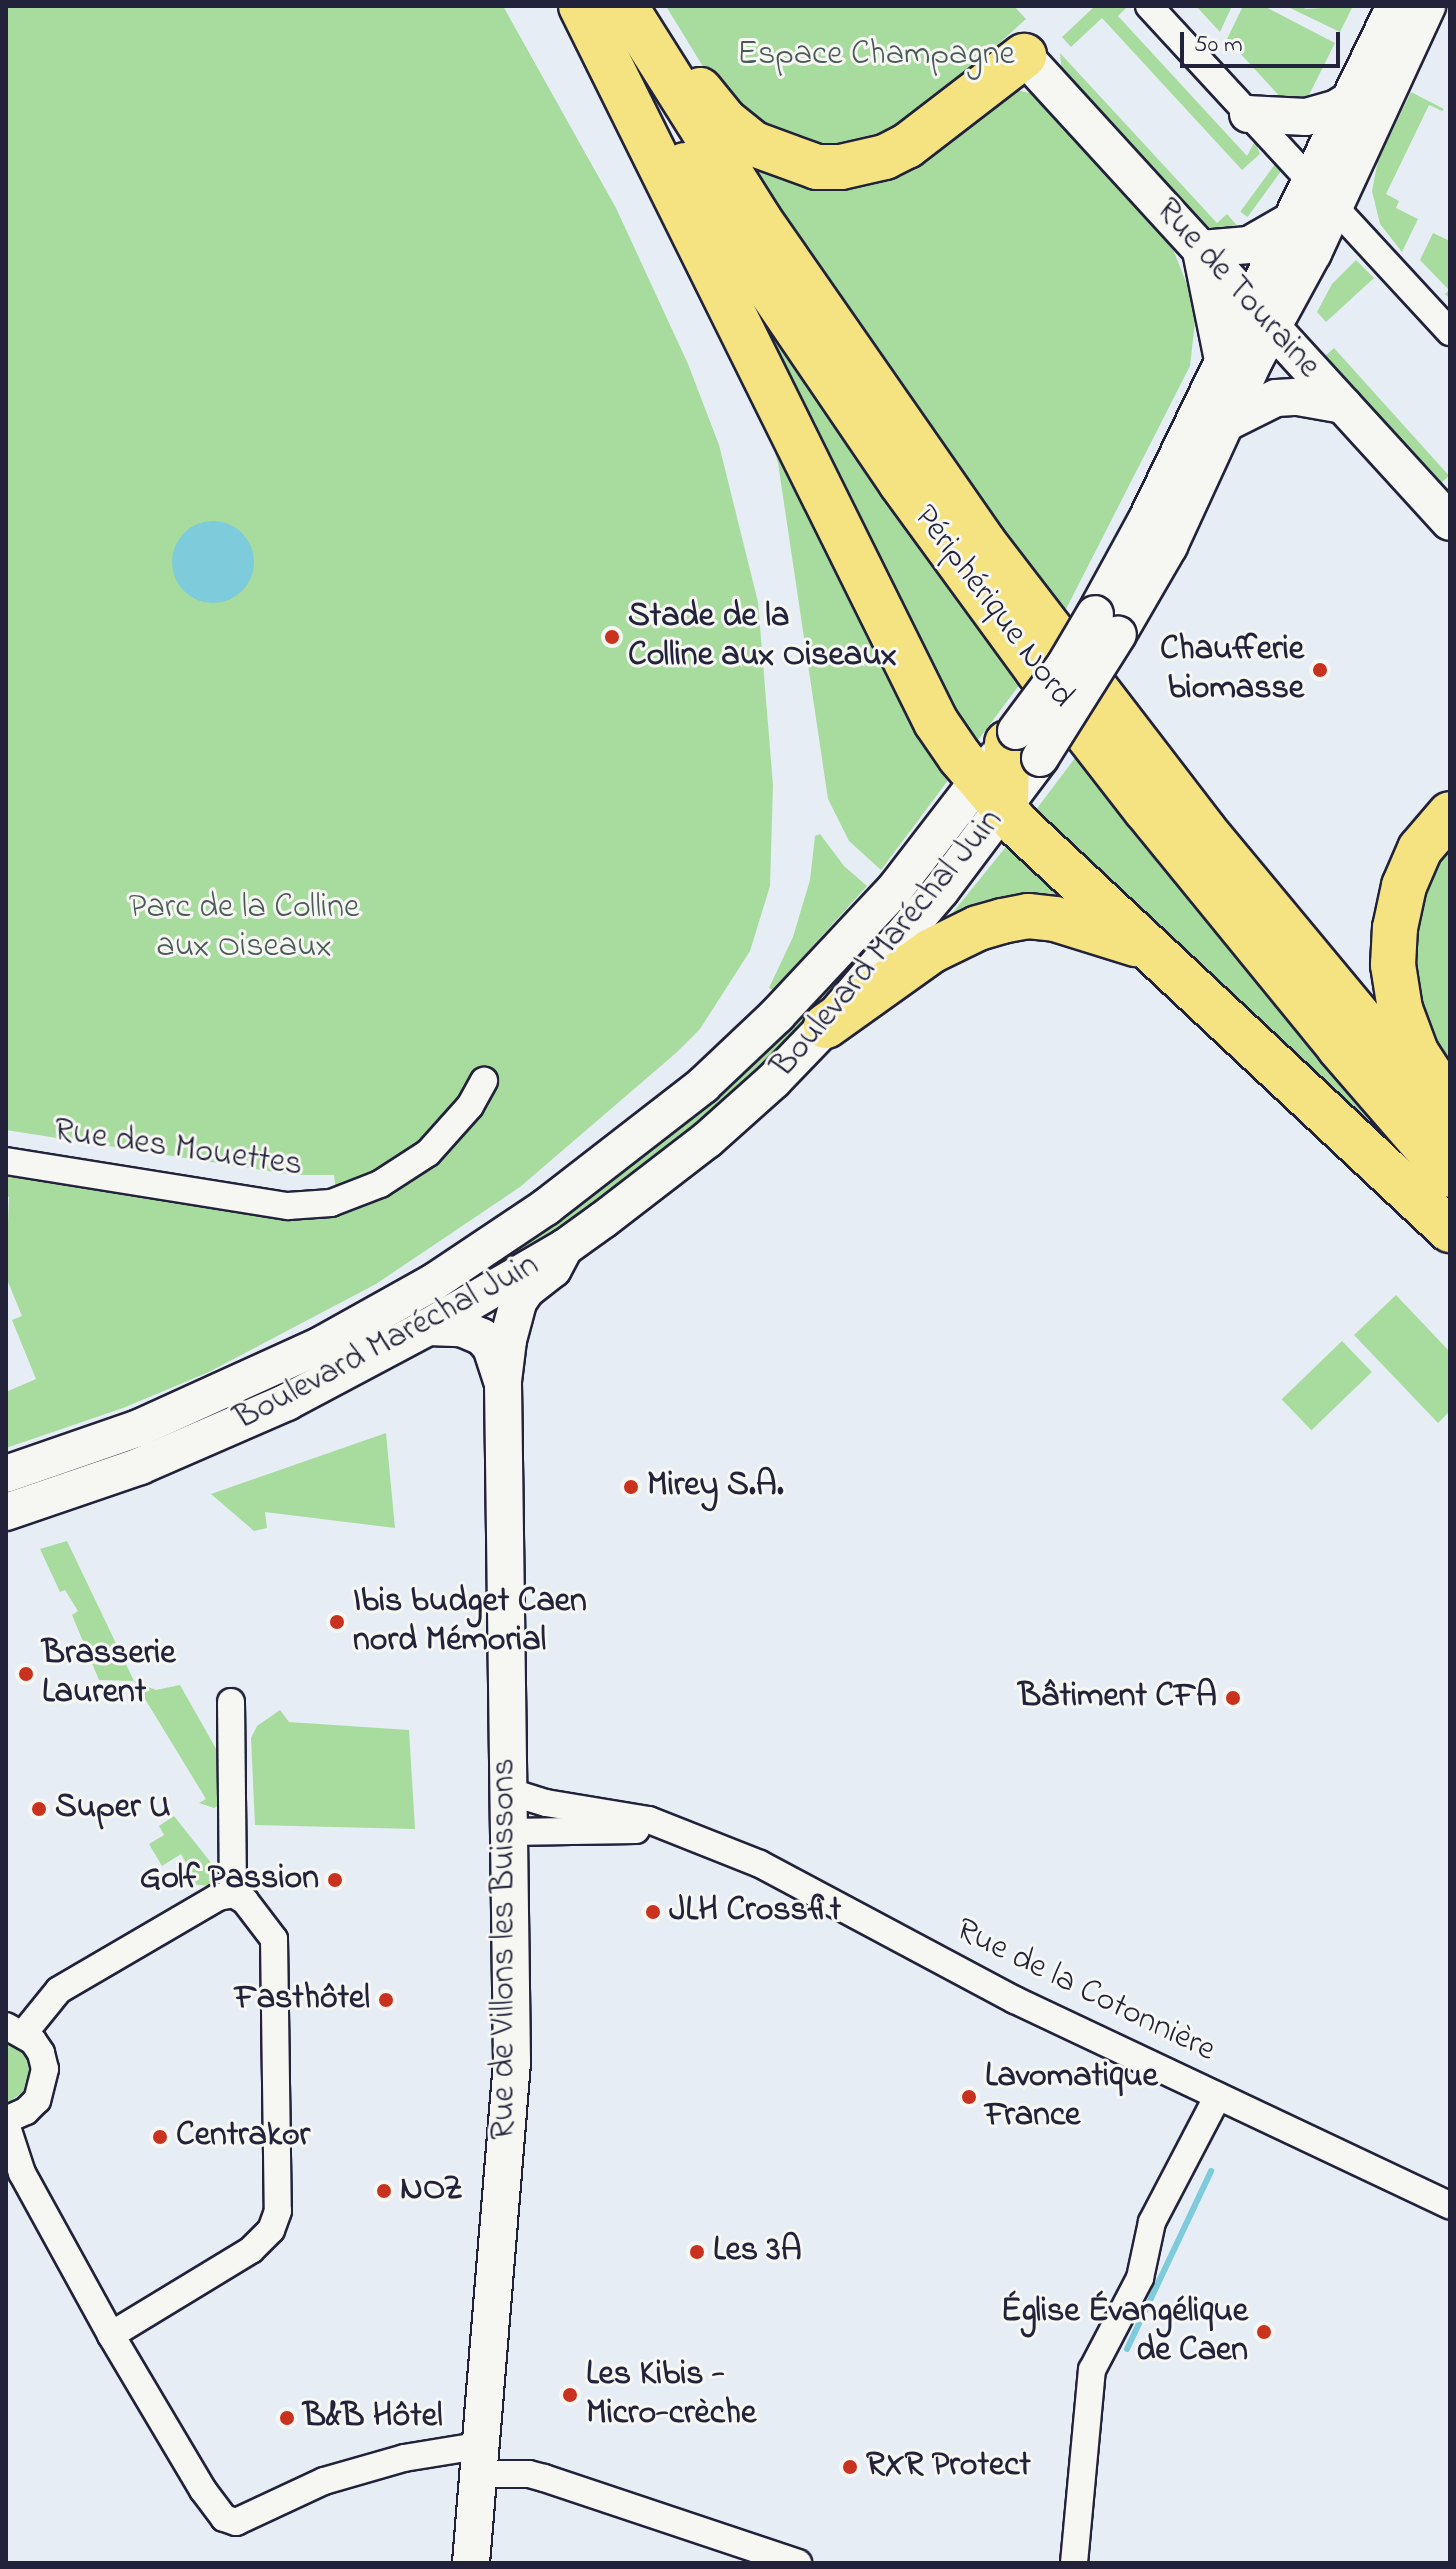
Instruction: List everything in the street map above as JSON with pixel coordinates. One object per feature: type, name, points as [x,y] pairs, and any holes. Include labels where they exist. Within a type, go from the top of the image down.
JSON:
[{"type":"highway","points":[[581,6],[936,722],[1019,826],[1450,1230]]},
{"type":"highway","name":"Périphérique Nord","points":[[581,6],[769,294],[1038,671],[1281,976],[1450,1175]]},
{"type":"highway","points":[[628,6],[658,27],[724,120],[772,154],[817,167],[862,164],[907,146],[1024,56]]},
{"type":"highway","name":"Périphérique Nord","points":[[628,6],[768,233],[984,543],[1204,830],[1450,1126]]},
{"type":"highway","points":[[993,794],[1021,744]]},
{"type":"highway","points":[[1450,814],[1420,849],[1404,886],[1397,906],[1393,965],[1400,1009],[1411,1041],[1450,1101]]},
{"type":"highway","points":[[826,1026],[931,951],[967,932],[1002,921],[1028,916],[1055,919],[1086,926],[1150,949]]},
{"type":"main road","points":[[1223,360],[1201,249],[1249,245],[1294,219],[1323,194],[1348,101],[1395,6]]},
{"type":"main road","points":[[1107,624],[1146,521],[1223,360],[1262,316],[1323,194],[1427,6]]},
{"type":"main road","name":"Rue de Touraine","points":[[1024,56],[1450,522]]},
{"type":"main road","points":[[1248,114],[1306,117],[1337,108],[1348,101]]},
{"type":"main road","points":[[1021,744],[1065,665],[1107,624],[1169,546],[1226,423],[1294,219]]},
{"type":"main road","points":[[1226,423],[1276,398],[1298,397],[1343,405]]},
{"type":"main road","name":"Boulevard Maréchal Juin","points":[[6,1512],[128,1471],[215,1435],[340,1375],[564,1248],[707,1140],[826,1026],[993,794]]},
{"type":"main road","name":"Boulevard Maréchal Juin","points":[[6,1474],[139,1428],[323,1344],[434,1282],[526,1221],[619,1153],[747,1045],[993,794]]},
{"type":"main road","points":[[503,1381],[508,1340],[518,1302],[526,1290],[553,1269],[564,1248]]},
{"type":"main road","points":[[428,1327],[461,1328],[482,1337],[491,1347],[503,1381]]},
{"type":"main road","name":"Rue de Villons les Buissons","points":[[471,2563],[512,2062],[503,1381]]},
{"type":"street","points":[[1149,6],[1450,332]]},
{"type":"street","name":"Rue des Mouettes","points":[[6,1161],[288,1206],[331,1203],[380,1184],[428,1153],[470,1106],[484,1081]]},
{"type":"street","points":[[231,1702],[233,1894]]},
{"type":"street","name":"Rue de la Cotonnière","points":[[507,1791],[546,1803],[649,1820],[760,1864],[1015,2000],[1450,2206]]},
{"type":"street","name":"Rue de la Cotonnière","points":[[508,1832],[610,1828],[691,1836]]},
{"type":"street","points":[[111,2335],[264,2241],[278,2211],[274,1939],[245,1901],[233,1894],[218,1897],[59,1990],[15,2030],[41,2053],[44,2085],[37,2100],[26,2111],[6,2122],[22,2173],[111,2335],[203,2490],[224,2518],[236,2522],[324,2481],[404,2458],[481,2460],[798,2563]]},
{"type":"street","points":[[1074,2563],[1092,2370],[1140,2278],[1152,2222],[1218,2096]]},
{"type":"green space","name":"Parc de la Colline aux Oiseaux","points":[[6,6],[503,6],[616,208],[688,364],[719,445],[758,602],[773,785],[770,886],[750,951],[700,1029],[676,1053],[520,1187],[376,1284],[209,1372],[123,1408],[6,1448],[6,1392],[36,1379],[12,1320],[22,1316],[6,1277],[9,1197],[6,1196],[6,1174],[306,1219],[334,1215],[403,1187],[450,1150],[480,1113],[450,1117],[395,1166],[336,1191],[334,1175],[294,1175],[6,1130]]},
{"type":"green space","name":"Espace Champagne","points":[[666,6],[1014,6],[1026,19],[917,117],[897,131],[845,150],[812,147],[775,135],[713,83]]},
{"type":"green space","points":[[1095,6],[1128,6],[1118,16],[1247,156],[1255,141],[1260,154],[1242,170],[1102,18],[1071,47],[1062,37]]},
{"type":"green space","points":[[1196,6],[1232,6],[1220,32]]},
{"type":"green space","points":[[1243,6],[1264,6],[1335,43],[1309,95],[1298,101],[1283,100],[1227,39]]},
{"type":"green space","points":[[1353,6],[1340,32],[1288,7],[1306,9]]},
{"type":"green space","points":[[1060,53],[1217,223],[1227,214],[1241,230],[1218,236],[1208,229],[1062,72]]},
{"type":"green space","points":[[1009,88],[1033,94],[1169,239],[1197,310],[1193,313],[1195,322],[1190,366],[1061,619],[742,157],[785,172]]},
{"type":"green space","points":[[1411,92],[1444,109],[1442,111],[1429,105],[1386,194],[1399,201],[1396,208],[1418,219],[1402,252],[1380,224],[1372,191],[1378,160]]},
{"type":"green space","points":[[1275,164],[1282,169],[1248,217],[1240,212]]},
{"type":"green space","points":[[703,231],[950,589],[1023,680],[881,870],[849,841],[828,799],[778,463],[734,311]]},
{"type":"green space","points":[[1433,233],[1450,241],[1450,299],[1445,294],[1449,290],[1420,260]]},
{"type":"green space","points":[[1356,260],[1374,278],[1326,322],[1317,312],[1332,284]]},
{"type":"green space","points":[[1334,348],[1449,476],[1439,485],[1324,357]]},
{"type":"green space","points":[[1078,754],[1450,1205],[1032,815]]},
{"type":"green space","points":[[820,834],[844,866],[867,886],[773,990],[769,988],[793,937],[810,880],[815,836]]},
{"type":"green space","points":[[1450,835],[1450,1072],[1434,1051],[1410,975],[1414,913]]},
{"type":"green space","points":[[1009,843],[1100,916],[953,924],[950,916]]},
{"type":"green space","points":[[899,903],[915,905],[777,1053],[672,1145],[545,1241],[371,1349],[363,1335],[478,1267]]},
{"type":"green space","points":[[1396,1295],[1450,1352],[1450,1411],[1438,1423],[1354,1335]]},
{"type":"green space","points":[[1342,1341],[1372,1372],[1311,1430],[1282,1399]]},
{"type":"green space","points":[[386,1433],[395,1528],[265,1512],[267,1528],[254,1531],[211,1494]]},
{"type":"green space","points":[[67,1541],[134,1681],[99,1680],[72,1615],[78,1611],[65,1590],[60,1592],[40,1549]]},
{"type":"green space","points":[[134,1681],[156,1690],[180,1685],[219,1754],[218,1806],[214,1808],[199,1803],[206,1799]]},
{"type":"green space","points":[[280,1710],[289,1722],[409,1730],[415,1829],[255,1825],[251,1738],[257,1726]]},
{"type":"green space","points":[[174,1816],[220,1874],[211,1886],[190,1884],[189,1868],[181,1854],[162,1866],[149,1844],[164,1835],[159,1826]]},
{"type":"green space","points":[[6,2038],[26,2051],[32,2071],[26,2090],[6,2104]]},
{"type":"water","points":[[213,521],[229,524],[242,533],[251,546],[254,562],[251,578],[242,591],[229,600],[213,603],[197,600],[184,591],[175,578],[172,562],[175,546],[184,533],[197,524]]},
{"type":"waterway","points":[[1127,2349],[1211,2171]]},
{"type":"place","name":"Stade de la Colline aux Oiseaux","points":[[612,637]]},
{"type":"place","name":"Chaufferie biomasse","points":[[1320,670]]},
{"type":"place","name":"Mirey S.A.","points":[[631,1487]]},
{"type":"place","name":"Ibis budget Caen nord Mémorial","points":[[337,1622]]},
{"type":"place","name":"Brasserie Laurent","points":[[26,1674]]},
{"type":"place","name":"Bâtiment CFA","points":[[1233,1698]]},
{"type":"place","name":"Super U","points":[[39,1809]]},
{"type":"place","name":"Golf Passion","points":[[335,1880]]},
{"type":"place","name":"JLH Crossfit","points":[[653,1912]]},
{"type":"place","name":"Fasthôtel","points":[[386,2000]]},
{"type":"place","name":"Lavomatique France","points":[[969,2097]]},
{"type":"place","name":"Centrakor","points":[[160,2137]]},
{"type":"place","name":"NOZ","points":[[384,2191]]},
{"type":"place","name":"Les 3A","points":[[697,2252]]},
{"type":"place","name":"Église Évangélique de Caen","points":[[1264,2332]]},
{"type":"place","name":"Les Kibis - Micro-crèche","points":[[570,2395]]},
{"type":"place","name":"B&B Hôtel","points":[[287,2418]]},
{"type":"place","name":"RXR Protect","points":[[850,2467]]}]
